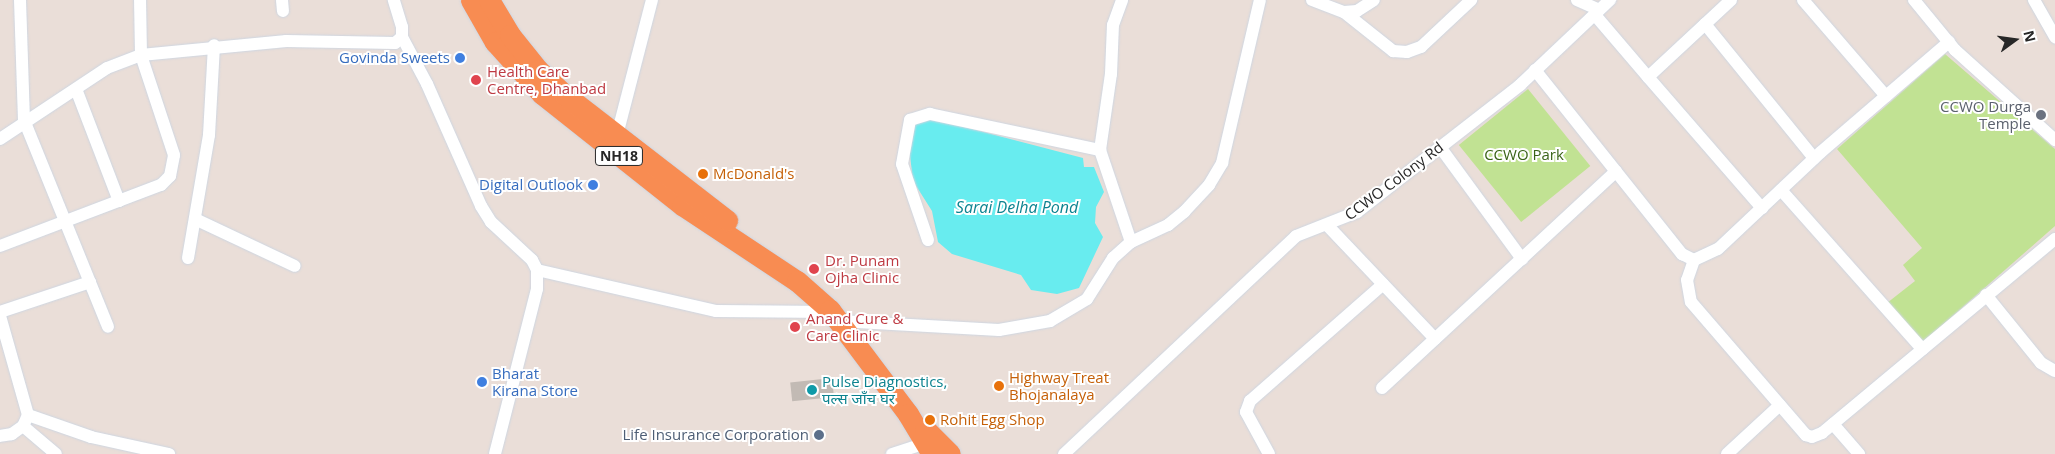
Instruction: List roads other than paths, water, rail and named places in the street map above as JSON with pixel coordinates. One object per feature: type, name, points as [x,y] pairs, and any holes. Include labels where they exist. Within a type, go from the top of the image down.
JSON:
[{"type":"highway","name":"NH18","points":[[471,0],[517,70],[780,261],[797,282],[836,316],[908,414],[927,449]]},
{"type":"highway","name":"NH18","points":[[489,0],[538,70],[615,143]]},
{"type":"highway","name":"NH18","points":[[908,414],[950,454]]},
{"type":"street","points":[[20,0],[24,120],[108,327]]},
{"type":"street","points":[[0,246],[161,185],[175,166],[141,55],[140,0]]},
{"type":"street","points":[[394,0],[402,37],[427,84],[481,206],[491,222],[532,260],[537,270],[538,289],[495,454]]},
{"type":"street","points":[[615,143],[652,0]]},
{"type":"street","points":[[1122,0],[1114,25],[1111,74],[1100,150],[1131,242]]},
{"type":"street","points":[[537,270],[716,310],[836,316],[999,330],[1050,321],[1087,299],[1113,258],[1131,242],[1168,225],[1184,212],[1210,185],[1222,163],[1260,0]]},
{"type":"street","points":[[1312,0],[1344,12],[1393,51],[1407,52],[1421,47],[1471,0]]},
{"type":"street","points":[[1344,12],[1357,11],[1374,0]]},
{"type":"street","points":[[1577,0],[1597,12],[1648,76],[1762,208]]},
{"type":"street","name":"CCWO Colony Rd","points":[[1064,454],[1296,236],[1357,212],[1535,70],[1610,0]]},
{"type":"street","points":[[1648,76],[1731,0]]},
{"type":"street","points":[[1803,0],[1886,96]]},
{"type":"street","points":[[1914,0],[1949,42],[2055,140]]},
{"type":"street","points":[[2034,0],[2055,37]]},
{"type":"street","points":[[1705,24],[1814,158]]},
{"type":"street","points":[[0,139],[24,120],[107,68],[141,55],[214,45],[286,41],[386,45],[402,37]]},
{"type":"street","points":[[1949,42],[1814,158],[1718,249],[1694,260],[1687,280],[1691,302],[1806,435],[1817,436],[2055,239]]},
{"type":"street","points":[[188,258],[209,135],[214,45]]},
{"type":"street","points":[[1535,70],[1682,254],[1694,260]]},
{"type":"street","points":[[76,89],[119,201]]},
{"type":"street","points":[[928,240],[902,164],[910,120],[930,114],[1100,150]]},
{"type":"street","points":[[1440,147],[1522,259]]},
{"type":"street","points":[[1382,388],[1616,172]]},
{"type":"street","points":[[1781,190],[1922,348]]},
{"type":"street","points":[[195,219],[295,266]]},
{"type":"street","points":[[1327,225],[1435,339]]},
{"type":"street","points":[[0,312],[90,282]]},
{"type":"street","points":[[1269,454],[1248,418],[1250,401],[1383,284]]},
{"type":"street","points":[[1986,295],[2041,363],[2055,371]]},
{"type":"street","points":[[0,316],[26,421],[56,454]]},
{"type":"street","points":[[1727,454],[1780,405]]},
{"type":"street","points":[[0,436],[12,434],[26,421]]},
{"type":"street","points":[[26,421],[168,454]]},
{"type":"street","points":[[1833,424],[1859,454]]},
{"type":"street","points":[[892,454],[927,449]]},
{"type":"water","name":"Sarai Delha Pond","points":[[930,118],[1083,158],[1084,167],[1094,167],[1104,192],[1096,207],[1095,223],[1103,237],[1079,288],[1057,294],[1031,290],[1021,275],[952,254],[938,242],[932,211],[913,181],[909,147],[916,122]]},
{"type":"place","name":"Govinda Sweets","points":[[460,58]]},
{"type":"place","name":"Health Care Centre, Dhanbad","points":[[476,80]]},
{"type":"place","name":"CCWO Durga Temple","points":[[2041,115]]},
{"type":"place","name":"McDonald's","points":[[703,174]]},
{"type":"place","name":"Digital Outlook","points":[[593,185]]},
{"type":"place","name":"Dr. Punam Ojha Clinic","points":[[814,269]]},
{"type":"place","name":"Anand Cure & Care Clinic","points":[[795,327]]},
{"type":"place","name":"Bharat Kirana Store","points":[[482,382]]},
{"type":"place","name":"Highway Treat Bhojanalaya","points":[[999,386]]},
{"type":"place","name":"Pulse Diagnostics, पल्स जाँच घर","points":[[812,390]]},
{"type":"place","name":"Rohit Egg Shop","points":[[930,420]]},
{"type":"place","name":"Life Insurance Corporation","points":[[819,435]]},
{"type":"park label","name":"CCWO Park","points":[[1524,155]]}]
